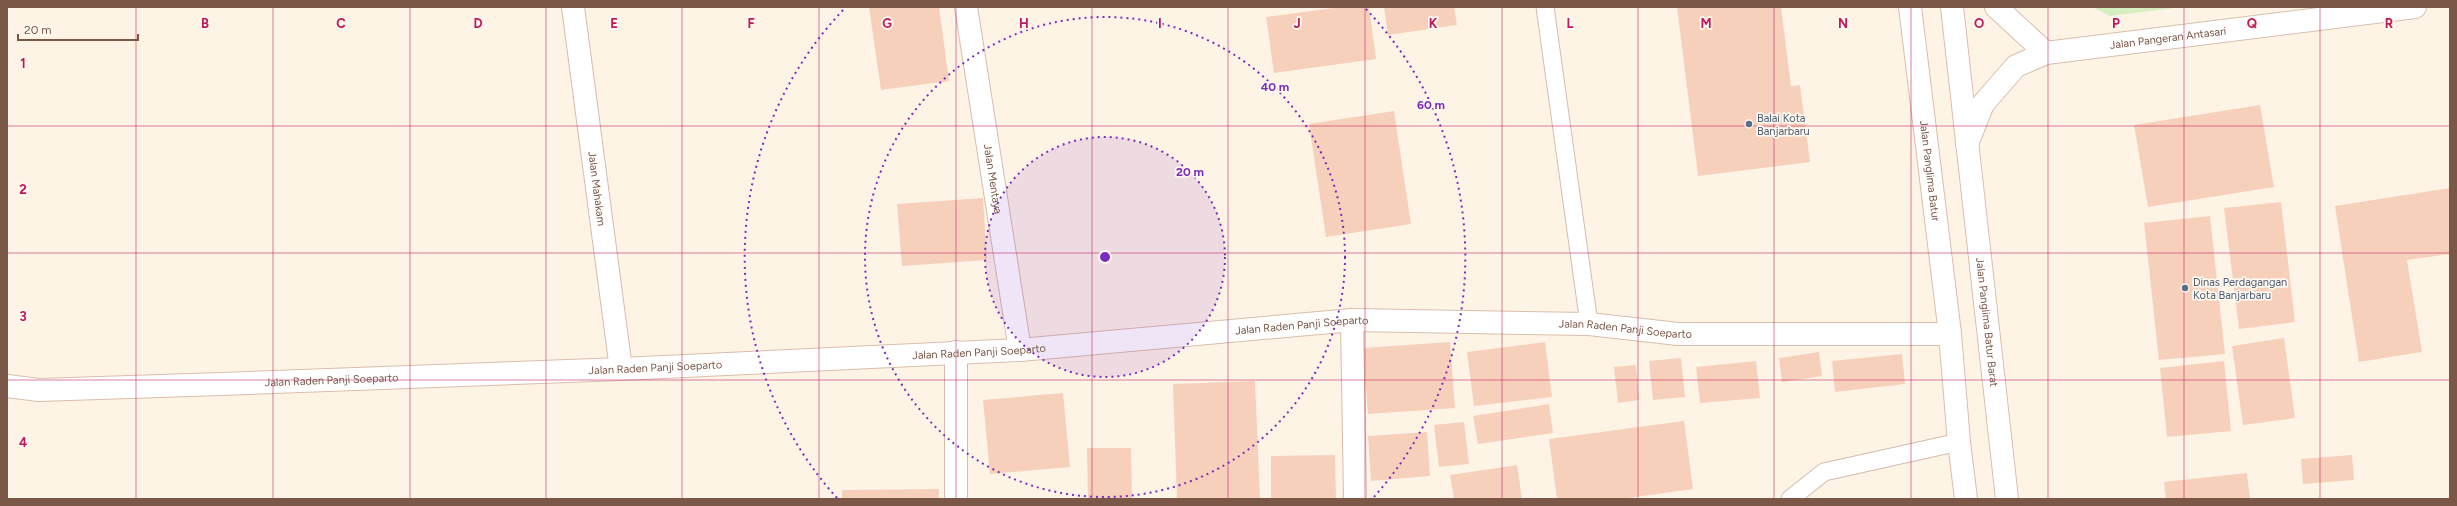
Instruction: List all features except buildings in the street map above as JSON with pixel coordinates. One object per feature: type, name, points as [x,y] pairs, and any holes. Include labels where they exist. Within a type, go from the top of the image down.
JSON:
[{"type":"street","name":"Jalan Mahakam","points":[[573,7],[621,369]]},
{"type":"street","name":"Jalan Mentaya","points":[[966,7],[1020,350]]},
{"type":"street","name":"Jalan Panglima Batur","points":[[1910,7],[1950,334]]},
{"type":"street","points":[[1952,7],[1967,144]]},
{"type":"street","points":[[1996,7],[2046,53]]},
{"type":"street","name":"Jalan Pangeran Antasari","points":[[1967,144],[1983,104],[2016,66],[2046,53],[2415,7]]},
{"type":"street","name":"Jalan Panglima Batur Barat","points":[[1967,144],[2007,499]]},
{"type":"street","name":"Jalan Raden Panji Soeparto","points":[[7,386],[39,390],[621,369],[1020,350],[1352,320],[1589,324],[1678,334],[1950,334]]},
{"type":"street","points":[[1352,320],[1355,499]]},
{"type":"street","points":[[1950,334],[1959,442],[1966,499]]},
{"type":"street","points":[[956,352],[956,499]]},
{"type":"lane","points":[[1545,7],[1589,324]]},
{"type":"lane","points":[[1790,499],[1824,472],[1959,442]]},
{"type":"green space","points":[[2092,7],[2182,7],[2110,16]]},
{"type":"place","name":"Balai Kota Banjarbaru","points":[[1749,124]]},
{"type":"place","name":"Dinas Perdagangan Kota Banjarbaru","points":[[2185,288]]}]
